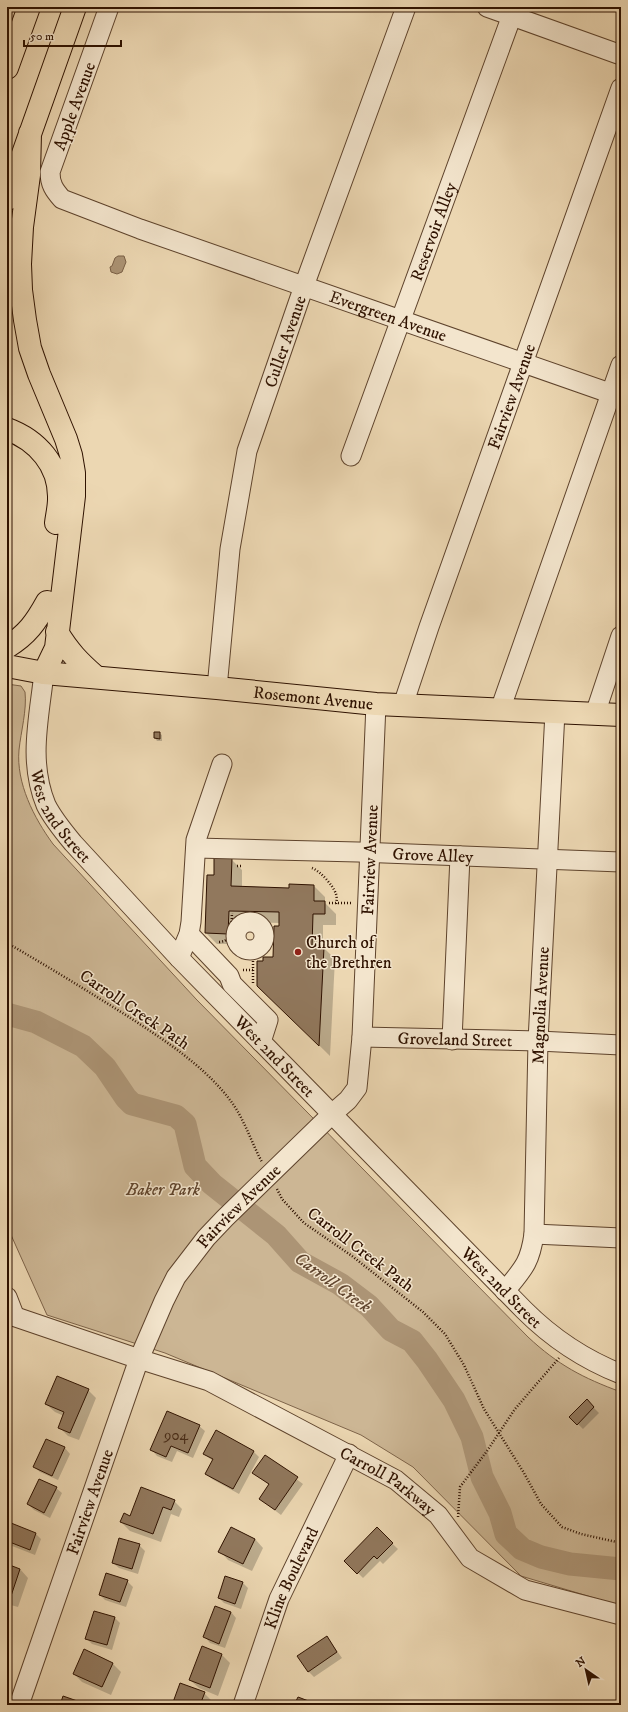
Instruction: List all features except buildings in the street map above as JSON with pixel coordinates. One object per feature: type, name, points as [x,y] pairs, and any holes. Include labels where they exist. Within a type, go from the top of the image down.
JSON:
[{"type":"main road","points":[[7,68],[29,7]]},
{"type":"main road","points":[[7,199],[75,7]]},
{"type":"main road","points":[[30,133],[29,176],[22,227],[20,264],[24,320],[30,348],[66,439],[74,473],[74,496],[56,648],[44,673]]},
{"type":"main road","points":[[7,429],[19,433],[43,452],[52,465],[57,479],[60,498],[47,602],[43,651],[44,673]]},
{"type":"main road","points":[[7,647],[18,640],[35,624],[47,602]]},
{"type":"main road","points":[[57,632],[75,659],[96,677]]},
{"type":"main road","name":"Rosemont Avenue","points":[[7,666],[44,673],[376,704],[621,715]]},
{"type":"street","name":"Apple Avenue","points":[[50,182],[50,172],[109,7]]},
{"type":"street","name":"Culler Avenue","points":[[217,688],[230,548],[247,451],[304,286],[406,7]]},
{"type":"street","points":[[487,7],[513,11],[621,55]]},
{"type":"street","name":"Reservoir Alley","points":[[351,456],[513,11]]},
{"type":"street","name":"Fairview Avenue","points":[[403,705],[429,627],[621,88]]},
{"type":"street","name":"Evergreen Avenue","points":[[50,182],[62,199],[140,229],[616,395]]},
{"type":"street","points":[[500,710],[616,395],[621,364]]},
{"type":"street","points":[[595,714],[621,636]]},
{"type":"street","name":"West 2nd Street","points":[[44,673],[35,753],[36,772],[47,805],[58,825],[82,854],[180,958],[539,1325],[567,1347],[597,1364],[621,1374]]},
{"type":"street","name":"Fairview Avenue","points":[[18,1705],[139,1359],[176,1277],[194,1252],[225,1218],[348,1100],[357,1088],[362,1037],[376,704]]},
{"type":"street","name":"Magnolia Avenue","points":[[505,1291],[528,1262],[532,1252],[534,1234],[538,1041],[555,712]]},
{"type":"street","points":[[180,958],[189,934],[196,844],[222,764]]},
{"type":"street","name":"Grove Alley","points":[[196,844],[370,853],[621,862]]},
{"type":"street","points":[[452,1040],[460,856]]},
{"type":"street","points":[[189,934],[223,969],[232,984],[268,1020],[261,1042]]},
{"type":"street","points":[[223,969],[239,944]]},
{"type":"street","name":"Groveland Street","points":[[362,1037],[538,1041],[621,1045]]},
{"type":"street","points":[[534,1234],[621,1238]]},
{"type":"street","points":[[7,1297],[11,1314]]},
{"type":"street","name":"Carroll Parkway","points":[[11,1314],[139,1359],[209,1381],[396,1480],[438,1515],[470,1558],[525,1590],[621,1616]]},
{"type":"street","name":"Kline Boulevard","points":[[243,1705],[280,1599],[349,1454]]},
{"type":"path","points":[[237,866],[244,866]]},
{"type":"path","points":[[311,868],[318,872],[334,889],[336,894],[336,904]]},
{"type":"path","points":[[329,904],[368,904]]},
{"type":"path","points":[[212,943],[224,942],[230,936],[232,913]]},
{"type":"path","name":"Carroll Creek Path","points":[[7,943],[53,969],[157,1036],[182,1053],[212,1079],[231,1101],[268,1176],[282,1199],[304,1223],[352,1256],[411,1302],[445,1334],[464,1365],[484,1410],[500,1433],[541,1504],[562,1527],[582,1534],[621,1543]]},
{"type":"path","points":[[253,959],[253,988]]},
{"type":"path","points":[[448,1529],[457,1521],[460,1512],[460,1487],[500,1433],[515,1409],[567,1347]]},
{"type":"green space","name":"Baker Park","points":[[7,684],[21,686],[25,692],[25,713],[19,750],[20,775],[33,812],[53,844],[196,999],[528,1337],[539,1347],[572,1370],[621,1392],[621,1606],[521,1576],[413,1467],[361,1435],[165,1353],[47,1315],[7,1226]]},
{"type":"shaded area","points":[[118,256],[124,256],[126,262],[122,272],[117,274],[111,272],[110,267],[112,266],[115,258]]},
{"type":"waterway","name":"Carroll Creek","points":[[7,1014],[36,1022],[83,1046],[105,1067],[126,1098],[132,1104],[176,1116],[185,1124],[195,1166],[212,1184],[276,1235],[300,1262],[340,1284],[369,1306],[391,1330],[412,1341],[427,1360],[454,1400],[472,1437],[482,1477],[500,1513],[506,1534],[522,1549],[541,1557],[570,1564],[621,1569]]},
{"type":"place","name":"Church of the Brethren","points":[[298,952]]}]
